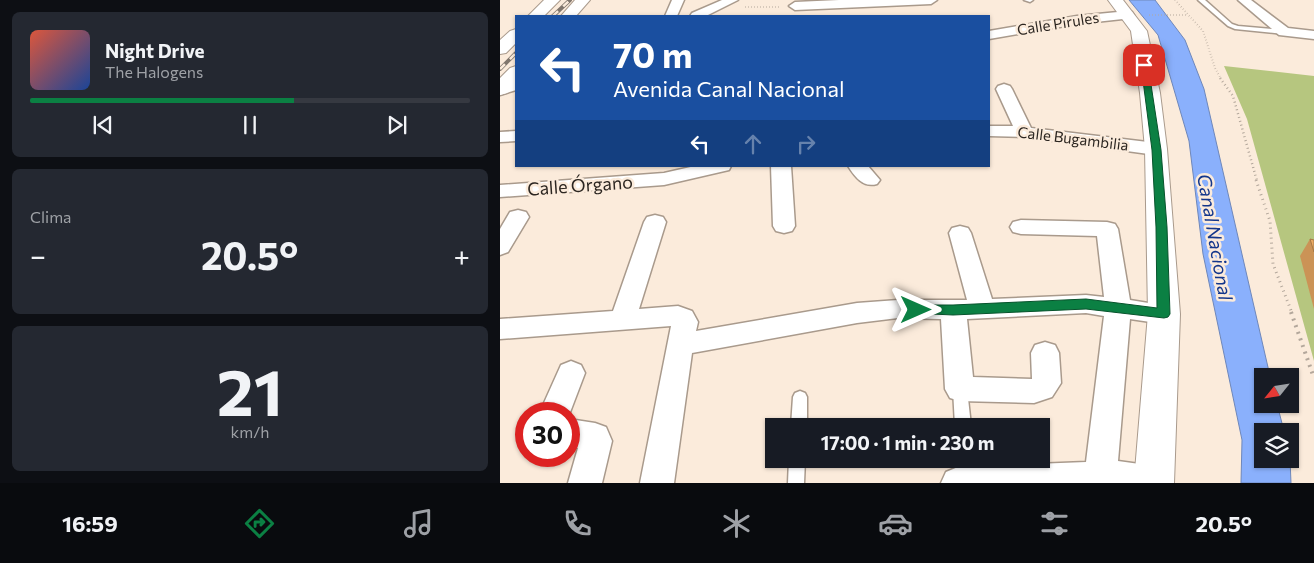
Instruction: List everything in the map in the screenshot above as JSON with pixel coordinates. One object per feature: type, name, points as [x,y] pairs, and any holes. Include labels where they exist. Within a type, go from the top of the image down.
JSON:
[{"type":"street","points":[[536,15],[553,0]]},
{"type":"street","points":[[569,15],[583,0]]},
{"type":"street","points":[[671,15],[678,0]]},
{"type":"street","points":[[795,6],[838,11],[905,1],[931,0]]},
{"type":"street","points":[[1244,0],[1284,32],[1314,35]]},
{"type":"street","points":[[698,15],[727,3]]},
{"type":"street","points":[[958,483],[1100,480],[1119,477],[1154,483],[1164,314],[1162,227],[1150,93],[1139,31],[1130,10]]},
{"type":"street","name":"Calle Pirules","points":[[990,35],[1130,10]]},
{"type":"street","points":[[500,49],[515,35]]},
{"type":"street","points":[[500,89],[515,73]]},
{"type":"street","points":[[500,89],[515,85]]},
{"type":"street","points":[[1004,89],[1024,132]]},
{"type":"street","name":"Calle Bugambilia","points":[[990,131],[1024,132],[1156,150]]},
{"type":"street","points":[[500,137],[515,136]]},
{"type":"street","name":"Calle Órgano","points":[[500,191],[627,182],[683,170],[717,167]]},
{"type":"street","points":[[781,167],[784,226]]},
{"type":"street","points":[[500,246],[518,217]]},
{"type":"street","points":[[617,320],[655,222]]},
{"type":"street","points":[[1021,227],[1107,229],[1118,308],[1100,480]]},
{"type":"street","points":[[960,233],[982,309]]},
{"type":"street","points":[[680,345],[858,313],[898,310],[953,310],[1086,304],[1164,314]]},
{"type":"street","points":[[953,310],[960,389],[1034,391],[1042,388],[1047,382],[1045,352]]},
{"type":"street","points":[[500,329],[678,316],[683,318],[685,322],[657,483]]},
{"type":"street","points":[[559,402],[572,373]]},
{"type":"street","points":[[580,434],[595,437],[596,441],[585,483]]},
{"type":"lane","points":[[1201,0],[1230,25],[1238,28],[1284,32]]},
{"type":"lane","points":[[960,389],[962,418]]},
{"type":"lane","points":[[799,418],[800,397]]},
{"type":"lane","points":[[796,483],[797,468]]},
{"type":"lane","points":[[967,468],[968,482]]},
{"type":"path","points":[[1175,0],[1203,31],[1215,68],[1224,85],[1233,96],[1250,159],[1270,221],[1273,264],[1309,359],[1314,378]]},
{"type":"path","points":[[727,3],[738,7],[795,6]]},
{"type":"path","points":[[1130,10],[1187,15]]},
{"type":"green space","points":[[1224,66],[1314,76],[1314,361],[1247,119]]},
{"type":"water","name":"Canal Nacional","points":[[1129,0],[1155,0],[1185,40],[1204,89],[1268,368],[1254,368],[1254,413],[1279,413],[1282,423],[1254,423],[1254,468],[1290,468],[1291,483],[1241,483],[1242,440],[1203,254],[1189,141],[1158,35]]},
{"type":"building","points":[[1310,239],[1314,240],[1314,252]]},
{"type":"railway","points":[[554,15],[570,0]]},
{"type":"railway","points":[[500,69],[515,54]]},
{"type":"route","points":[[916,310],[1086,304],[1164,314],[1162,227],[1156,150],[1150,93],[1144,65]]}]
